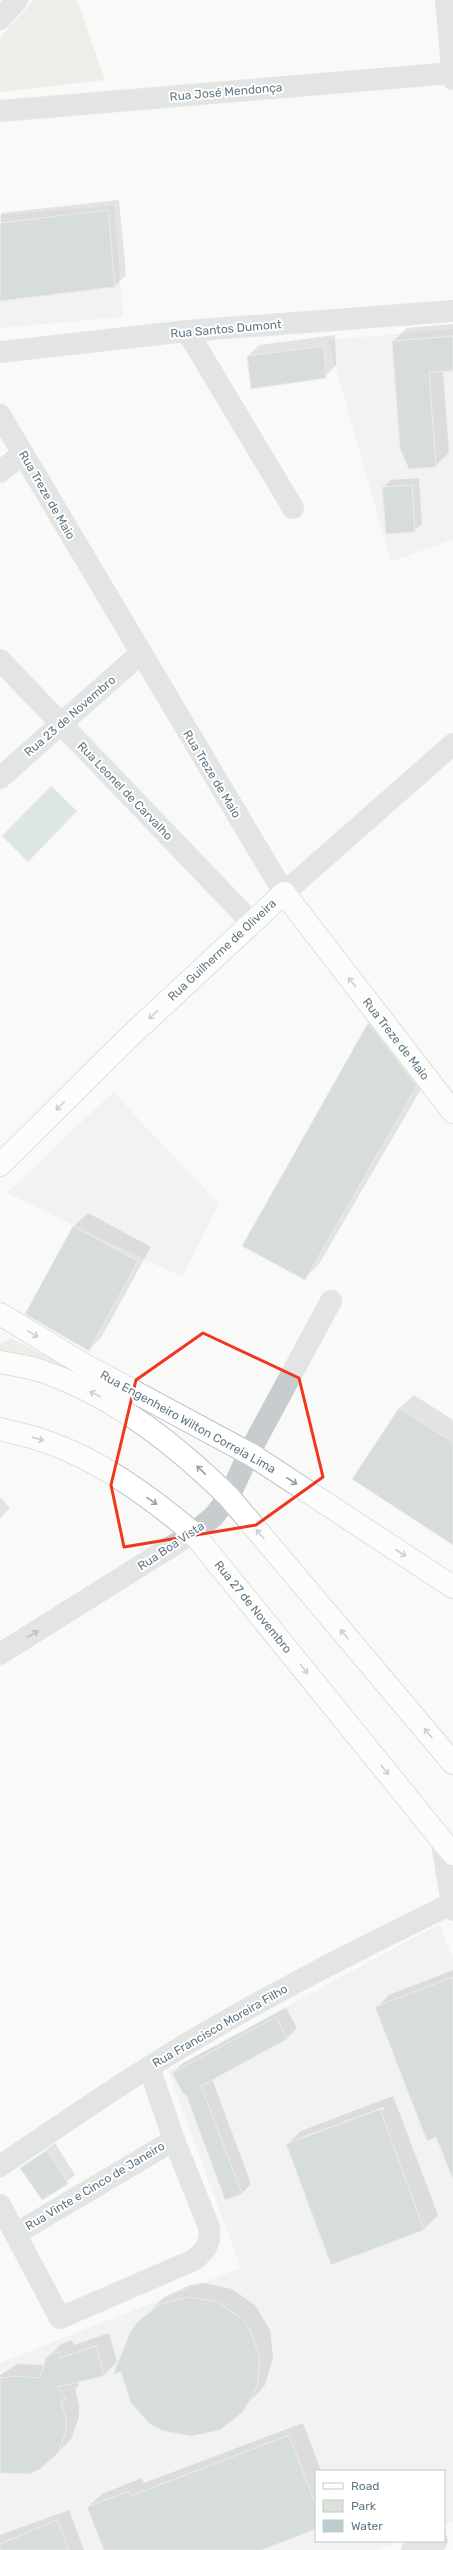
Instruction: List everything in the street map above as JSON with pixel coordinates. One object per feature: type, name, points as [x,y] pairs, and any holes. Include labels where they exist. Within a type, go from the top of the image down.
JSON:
[{"type":"main road","name":"Rua Guilherme de Oliveira","points":[[0,1165],[128,1038],[251,922],[284,894]]},
{"type":"main road","name":"Rua Treze de Maio","points":[[284,894],[453,1112]]},
{"type":"main road","name":"Rua Engenheiro Wilton Correia Lima","points":[[0,1314],[81,1363],[249,1453],[453,1587]]},
{"type":"main road","points":[[0,1362],[47,1372],[96,1394],[141,1423],[191,1460],[229,1497],[453,1763]]},
{"type":"main road","name":"Rua 27 de Novembro","points":[[0,1429],[42,1440],[76,1455],[124,1482],[166,1511],[193,1534],[447,1846]]},
{"type":"street","points":[[0,19],[17,0]]},
{"type":"street","points":[[446,0],[453,76]]},
{"type":"street","name":"Rua José Mendonça","points":[[0,111],[453,76]]},
{"type":"street","name":"Rua Santos Dumont","points":[[0,352],[187,331],[453,311]]},
{"type":"street","points":[[187,331],[293,508]]},
{"type":"street","name":"Rua Treze de Maio","points":[[0,415],[140,654],[284,894]]},
{"type":"street","points":[[0,472],[23,453]]},
{"type":"street","name":"Rua 23 de Novembro","points":[[0,778],[140,654]]},
{"type":"street","name":"Rua Leonel de Carvalho","points":[[0,660],[251,922]]},
{"type":"street","name":"Rua Guilherme de Oliveira","points":[[284,894],[453,744]]},
{"type":"street","name":"Rua Boa Vista","points":[[0,1654],[193,1534],[212,1518],[229,1497],[249,1453],[331,1301]]},
{"type":"street","points":[[447,1846],[452,1907]]},
{"type":"street","name":"Rua Francisco Moreira Filho","points":[[0,2166],[149,2066],[348,1955],[452,1907]]},
{"type":"street","points":[[0,2205],[17,2233],[60,2318],[194,2260],[205,2251],[211,2238],[209,2227],[174,2140],[149,2066]]},
{"type":"street","name":"Rua Vinte e Cinco de Janeiro","points":[[17,2233],[174,2140]]},
{"type":"street","points":[[412,2550],[434,2542]]},
{"type":"highlighted area","points":[[203,1333],[299,1378],[323,1477],[256,1525],[124,1547],[111,1485],[136,1380]]},
{"type":"shaded area","points":[[114,206],[123,317],[0,328],[0,215]]},
{"type":"shaded area","points":[[453,329],[453,539],[391,562],[328,340]]},
{"type":"shaded area","points":[[113,1092],[219,1204],[182,1277],[7,1193]]},
{"type":"shaded area","points":[[439,1924],[453,1959],[453,2522],[445,2525],[445,2470],[315,2470],[315,2542],[398,2542],[376,2550],[0,2550],[0,2363],[241,2268],[168,2071]]},
{"type":"green space","points":[[34,0],[77,0],[105,80],[0,92],[0,37]]},
{"type":"green space","points":[[11,1338],[109,1388],[0,1352],[0,1344]]},
{"type":"water","points":[[51,786],[77,811],[28,862],[2,836]]},
{"type":"building","points":[[108,210],[115,287],[0,301],[0,223]]},
{"type":"building","points":[[453,336],[453,371],[429,372],[436,467],[409,469],[400,449],[392,341]]},
{"type":"building","points":[[324,346],[326,378],[251,389],[247,356]]},
{"type":"building","points":[[412,485],[415,532],[386,534],[382,487]]},
{"type":"building","points":[[368,1023],[417,1086],[305,1280],[242,1246]]},
{"type":"building","points":[[73,1226],[138,1261],[89,1351],[25,1314]]},
{"type":"building","points":[[399,1408],[453,1442],[453,1545],[352,1479]]},
{"type":"building","points":[[453,1977],[452,2177],[436,2137],[427,2141],[375,2007]]},
{"type":"building","points":[[276,2017],[287,2039],[201,2086],[242,2194],[225,2200],[186,2094],[184,2095],[172,2073]]},
{"type":"building","points":[[380,2109],[424,2230],[331,2265],[286,2144]]},
{"type":"building","points":[[47,2150],[68,2184],[42,2200],[20,2168]]},
{"type":"building","points":[[189,2297],[218,2302],[242,2319],[250,2330],[260,2358],[257,2387],[243,2412],[220,2430],[192,2436],[163,2431],[150,2424],[131,2403],[121,2372],[113,2374],[130,2333],[138,2321],[161,2304]]},
{"type":"building","points":[[96,2346],[104,2376],[57,2387],[66,2399],[61,2401],[66,2419],[66,2431],[58,2453],[40,2469],[29,2474],[0,2473],[0,2378],[16,2376],[40,2378],[46,2357],[58,2352],[60,2358]]},
{"type":"building","points":[[289,2435],[315,2503],[315,2529],[262,2550],[104,2550],[87,2507],[129,2491],[131,2496]]},
{"type":"building","points":[[57,2520],[69,2550],[0,2550],[0,2544]]}]
